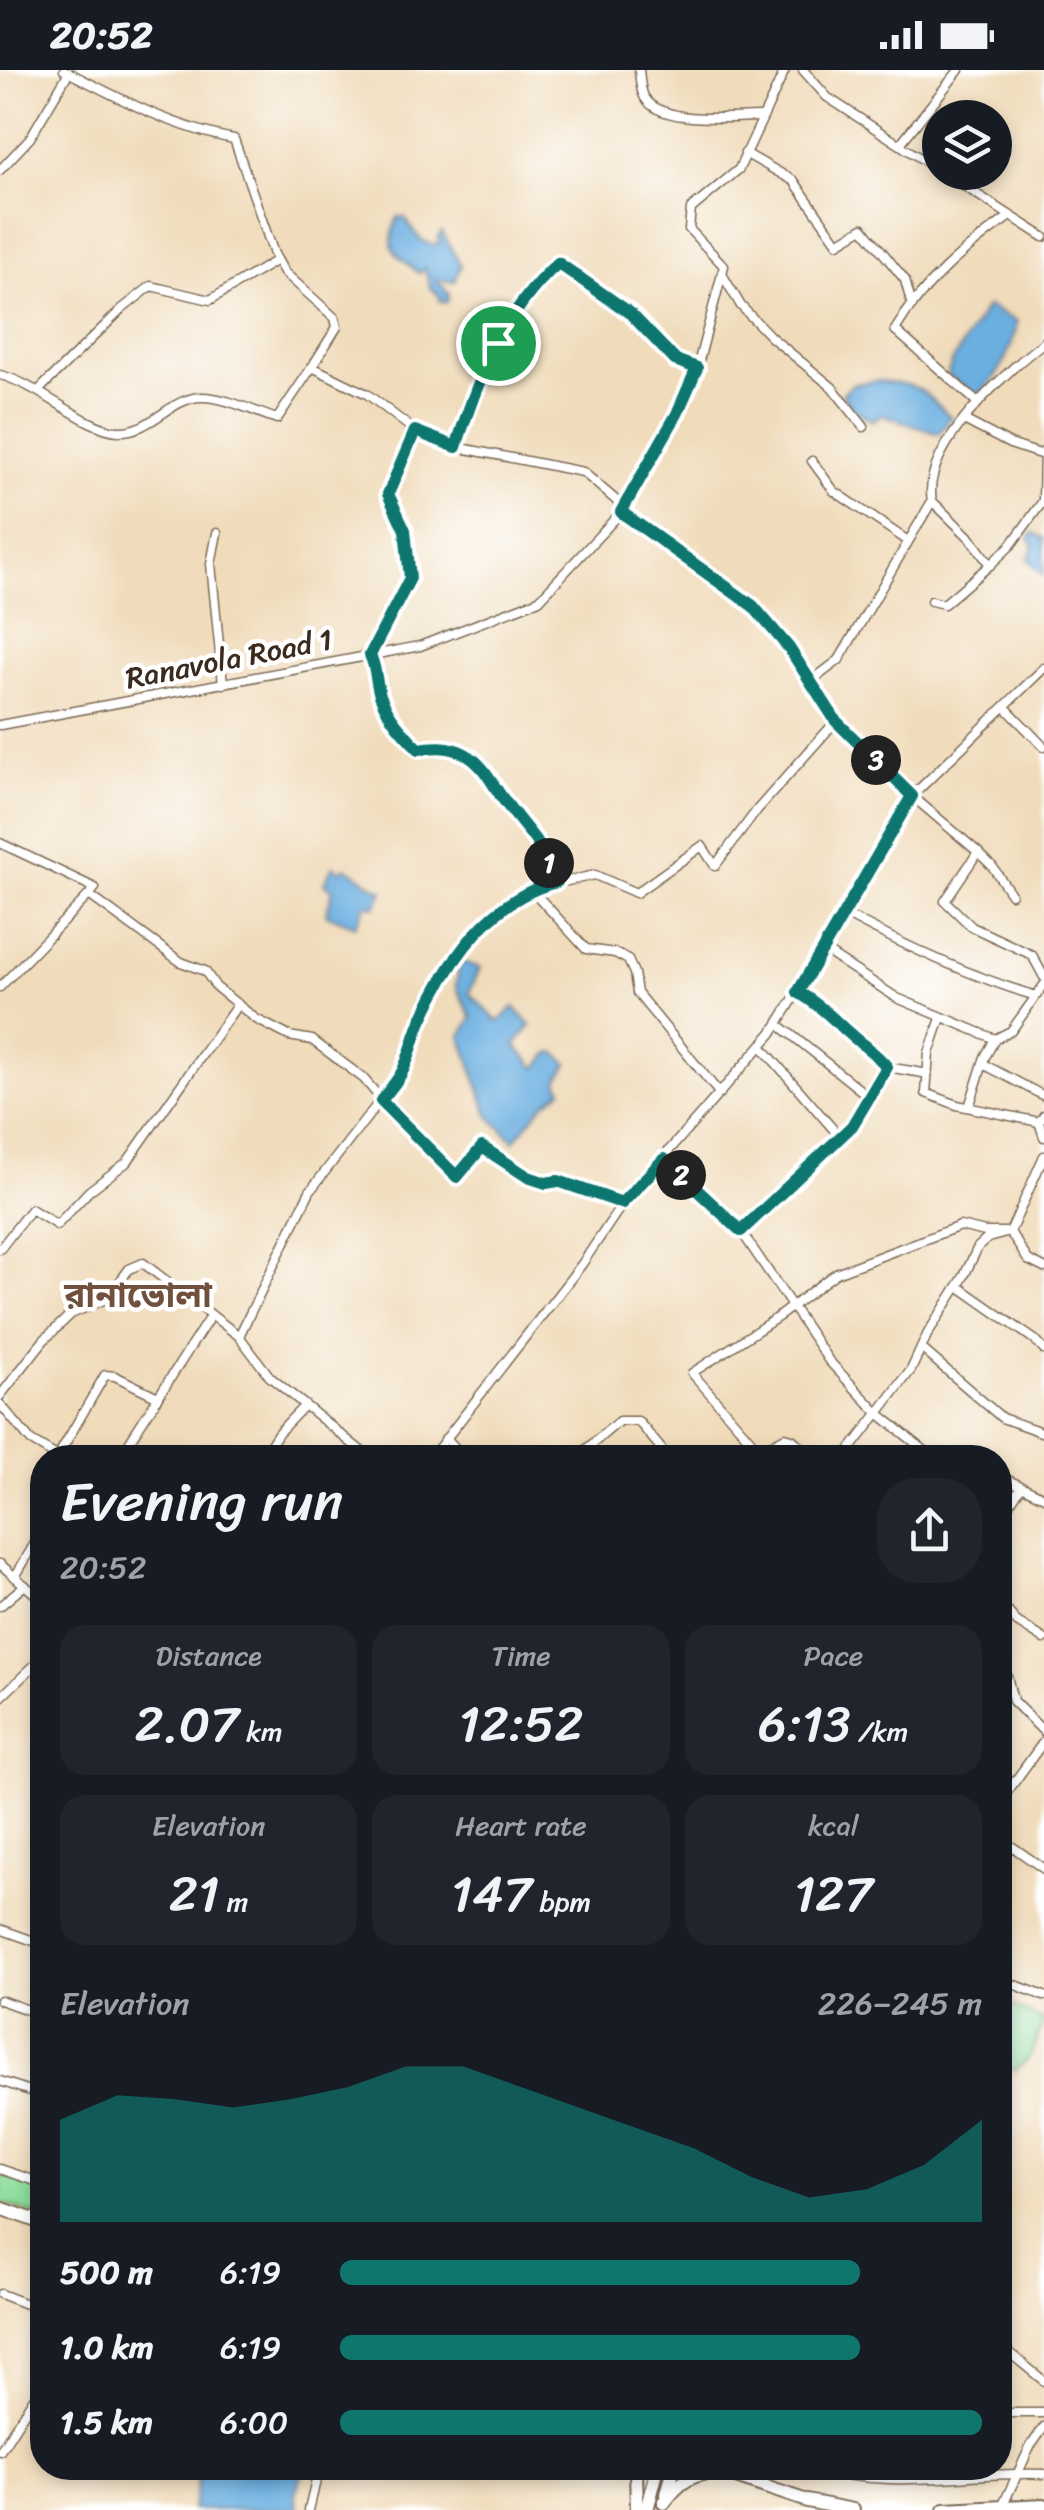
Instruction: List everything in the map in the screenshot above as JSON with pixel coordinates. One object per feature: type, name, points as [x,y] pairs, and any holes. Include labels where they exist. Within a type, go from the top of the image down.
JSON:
[{"type":"main road","points":[[0,2208],[30,2219]]},
{"type":"main road","points":[[636,2480],[637,2510]]},
{"type":"main road","points":[[647,2510],[655,2480]]},
{"type":"main road","points":[[663,2507],[671,2480]]},
{"type":"main road","points":[[663,2507],[684,2480]]},
{"type":"main road","points":[[744,2480],[853,2510]]},
{"type":"main road","points":[[944,2510],[1044,2506]]},
{"type":"street","points":[[639,70],[643,96],[670,114],[761,117]]},
{"type":"street","points":[[786,70],[739,168],[690,208],[689,229],[724,266],[722,274],[740,306],[832,387],[864,426]]},
{"type":"street","points":[[803,70],[826,98],[922,159]]},
{"type":"street","points":[[900,144],[959,70]]},
{"type":"street","points":[[0,170],[30,138],[68,71],[172,122],[202,133],[234,138],[277,260],[284,272],[335,318],[336,327],[277,418],[203,397],[188,400],[137,430],[117,431],[90,422],[20,380],[0,374]]},
{"type":"street","points":[[746,153],[794,181],[838,243],[863,228],[905,280],[912,306]]},
{"type":"street","points":[[969,190],[1041,236],[1044,221]]},
{"type":"street","points":[[978,402],[895,330],[958,254],[1010,216]]},
{"type":"street","points":[[38,390],[150,286],[210,300],[277,260]]},
{"type":"street","points":[[456,447],[491,352],[514,312],[558,263],[630,313],[675,360],[697,368]]},
{"type":"street","name":"Ranavola Road 1","points":[[0,725],[420,646],[539,600],[623,510],[677,414],[697,368],[722,274]]},
{"type":"street","points":[[990,565],[971,539],[932,500],[930,488],[946,446],[978,402],[1044,342]]},
{"type":"street","points":[[312,367],[366,394],[415,431],[456,447],[582,472],[623,510],[753,606],[789,648],[836,721],[912,796],[978,852],[1011,894]]},
{"type":"street","points":[[931,600],[944,604],[990,565],[1011,545],[1043,501],[1043,453],[1010,444],[964,420]]},
{"type":"street","points":[[415,431],[388,494],[405,530],[410,578],[370,655],[378,671],[378,692],[397,728],[419,749],[445,746],[482,766],[502,798],[539,841],[557,882]]},
{"type":"street","points":[[812,460],[834,490],[908,542]]},
{"type":"street","points":[[810,682],[839,660],[932,500]]},
{"type":"street","points":[[217,533],[210,564],[223,684]]},
{"type":"street","points":[[441,1445],[582,1264],[622,1203],[778,1024],[912,796],[1044,668]]},
{"type":"street","points":[[1005,707],[1044,747]]},
{"type":"street","points":[[239,1336],[310,1191],[403,1071],[422,1019],[459,954],[498,910],[531,889],[595,875],[636,893],[702,846],[716,866],[757,810],[836,721]]},
{"type":"street","points":[[0,843],[95,888],[0,986]]},
{"type":"street","points":[[978,852],[945,901],[972,926],[1032,954],[1044,977]]},
{"type":"street","points":[[531,889],[586,949],[615,953],[628,960],[637,993],[720,1094]]},
{"type":"street","points":[[89,896],[181,962],[204,971],[256,1019],[290,1036],[312,1040],[363,1078],[457,1177],[482,1147],[528,1177],[546,1183],[558,1181],[622,1203]]},
{"type":"street","points":[[845,914],[986,981],[1036,996]]},
{"type":"street","points":[[824,950],[898,998],[994,1039]]},
{"type":"street","points":[[969,1107],[994,1039],[1011,1031],[1044,985]]},
{"type":"street","points":[[798,992],[826,1008],[887,1067],[923,1074]]},
{"type":"street","points":[[0,1249],[32,1209],[57,1224],[89,1191],[127,1162],[238,1004]]},
{"type":"street","points":[[940,1018],[929,1053],[926,1093],[969,1107],[1042,1118],[1044,1137]]},
{"type":"street","points":[[778,1024],[869,1097]]},
{"type":"street","points":[[761,1046],[840,1137]]},
{"type":"street","points":[[983,1064],[1044,1096]]},
{"type":"street","points":[[741,1231],[852,1126],[887,1067]]},
{"type":"street","points":[[1010,1232],[1044,1156]]},
{"type":"street","points":[[664,1159],[741,1231],[830,1361],[878,1413],[918,1445]]},
{"type":"street","points":[[756,1445],[692,1373],[794,1306],[836,1273],[960,1226],[1010,1232]]},
{"type":"street","points":[[1010,1232],[1028,1260],[1044,1268]]},
{"type":"street","points":[[852,1445],[911,1370],[978,1247],[988,1238],[1010,1232]]},
{"type":"street","points":[[0,1396],[70,1314],[108,1298],[129,1269],[143,1262],[239,1336],[270,1377],[354,1445]]},
{"type":"street","points":[[958,1286],[1036,1340],[1044,1350]]},
{"type":"street","points":[[127,1445],[210,1314]]},
{"type":"street","points":[[921,1348],[1002,1418],[1044,1433]]},
{"type":"street","points":[[64,1445],[105,1375],[158,1397]]},
{"type":"street","points":[[0,1404],[39,1445]]},
{"type":"street","points":[[270,1445],[305,1405]]},
{"type":"street","points":[[591,1445],[620,1421],[638,1420],[658,1445]]},
{"type":"street","points":[[446,1438],[453,1445]]},
{"type":"street","points":[[770,1445],[785,1438],[799,1445]]},
{"type":"street","points":[[1012,1482],[1044,1496]]},
{"type":"street","points":[[1012,1500],[1021,1486]]},
{"type":"street","points":[[15,1577],[30,1551]]},
{"type":"street","points":[[0,1564],[30,1589]]},
{"type":"street","points":[[0,1606],[26,1585]]},
{"type":"street","points":[[1012,1616],[1044,1638]]},
{"type":"street","points":[[0,1698],[30,1669]]},
{"type":"street","points":[[1012,1697],[1044,1732]]},
{"type":"street","points":[[1012,1785],[1044,1741]]},
{"type":"street","points":[[1012,1846],[1044,1869]]},
{"type":"street","points":[[0,1929],[30,1940]]},
{"type":"street","points":[[1012,1984],[1044,1996]]},
{"type":"street","points":[[0,2000],[30,2011]]},
{"type":"street","points":[[0,2081],[30,2092]]},
{"type":"street","points":[[0,2169],[30,2180]]},
{"type":"street","points":[[0,2294],[30,2305]]},
{"type":"street","points":[[1012,2356],[1044,2381]]},
{"type":"street","points":[[0,2451],[30,2404]]},
{"type":"street","points":[[1012,2413],[1044,2414]]},
{"type":"street","points":[[1001,2509],[1030,2447],[1044,2427]]},
{"type":"street","points":[[1012,2473],[1044,2474]]},
{"type":"street","points":[[309,2510],[316,2480]]},
{"type":"green space","points":[[1012,2006],[1044,2021],[1029,2058],[1015,2071]]},
{"type":"green space","points":[[0,2174],[30,2184],[30,2213],[0,2203]]},
{"type":"water","points":[[398,217],[405,218],[428,244],[440,244],[442,232],[461,266],[454,282],[436,279],[449,294],[447,302],[440,301],[430,287],[425,269],[419,273],[394,250],[392,237]]},
{"type":"water","points":[[987,306],[1017,322],[1003,363],[976,395],[947,375]]},
{"type":"water","points":[[875,381],[918,389],[951,417],[939,434],[882,414],[873,421],[853,409],[842,394],[853,384]]},
{"type":"water","points":[[1033,533],[1044,538],[1044,576],[1028,559],[1034,546],[1029,538]]},
{"type":"water","points":[[333,866],[341,871],[345,867],[383,891],[375,907],[366,904],[355,926],[326,914],[333,890],[324,883]]},
{"type":"water","points":[[460,961],[480,968],[469,993],[498,1022],[514,1007],[531,1025],[515,1045],[536,1068],[556,1052],[568,1064],[558,1080],[562,1090],[543,1105],[514,1141],[489,1116],[461,1036],[472,1018],[456,986]]},
{"type":"water","points":[[198,2480],[300,2480],[295,2494],[299,2510],[192,2510]]},
{"type":"district","name":"রানাভোলা","points":[[138,1295]]},
{"type":"route","points":[[558,263],[630,313],[675,360],[697,368],[677,414],[621,512],[753,606],[789,648],[836,721],[912,796],[798,992],[826,1008],[887,1067],[852,1126],[741,1231],[664,1159],[622,1203],[558,1181],[546,1183],[528,1177],[482,1147],[457,1177],[381,1101],[403,1071],[422,1019],[459,954],[498,910],[531,889],[557,882],[539,841],[502,798],[482,766],[445,746],[419,749],[397,728],[378,692],[378,671],[370,655],[410,578],[405,530],[388,494],[415,431],[456,447],[474,392],[498,343],[514,312],[558,263]]}]
